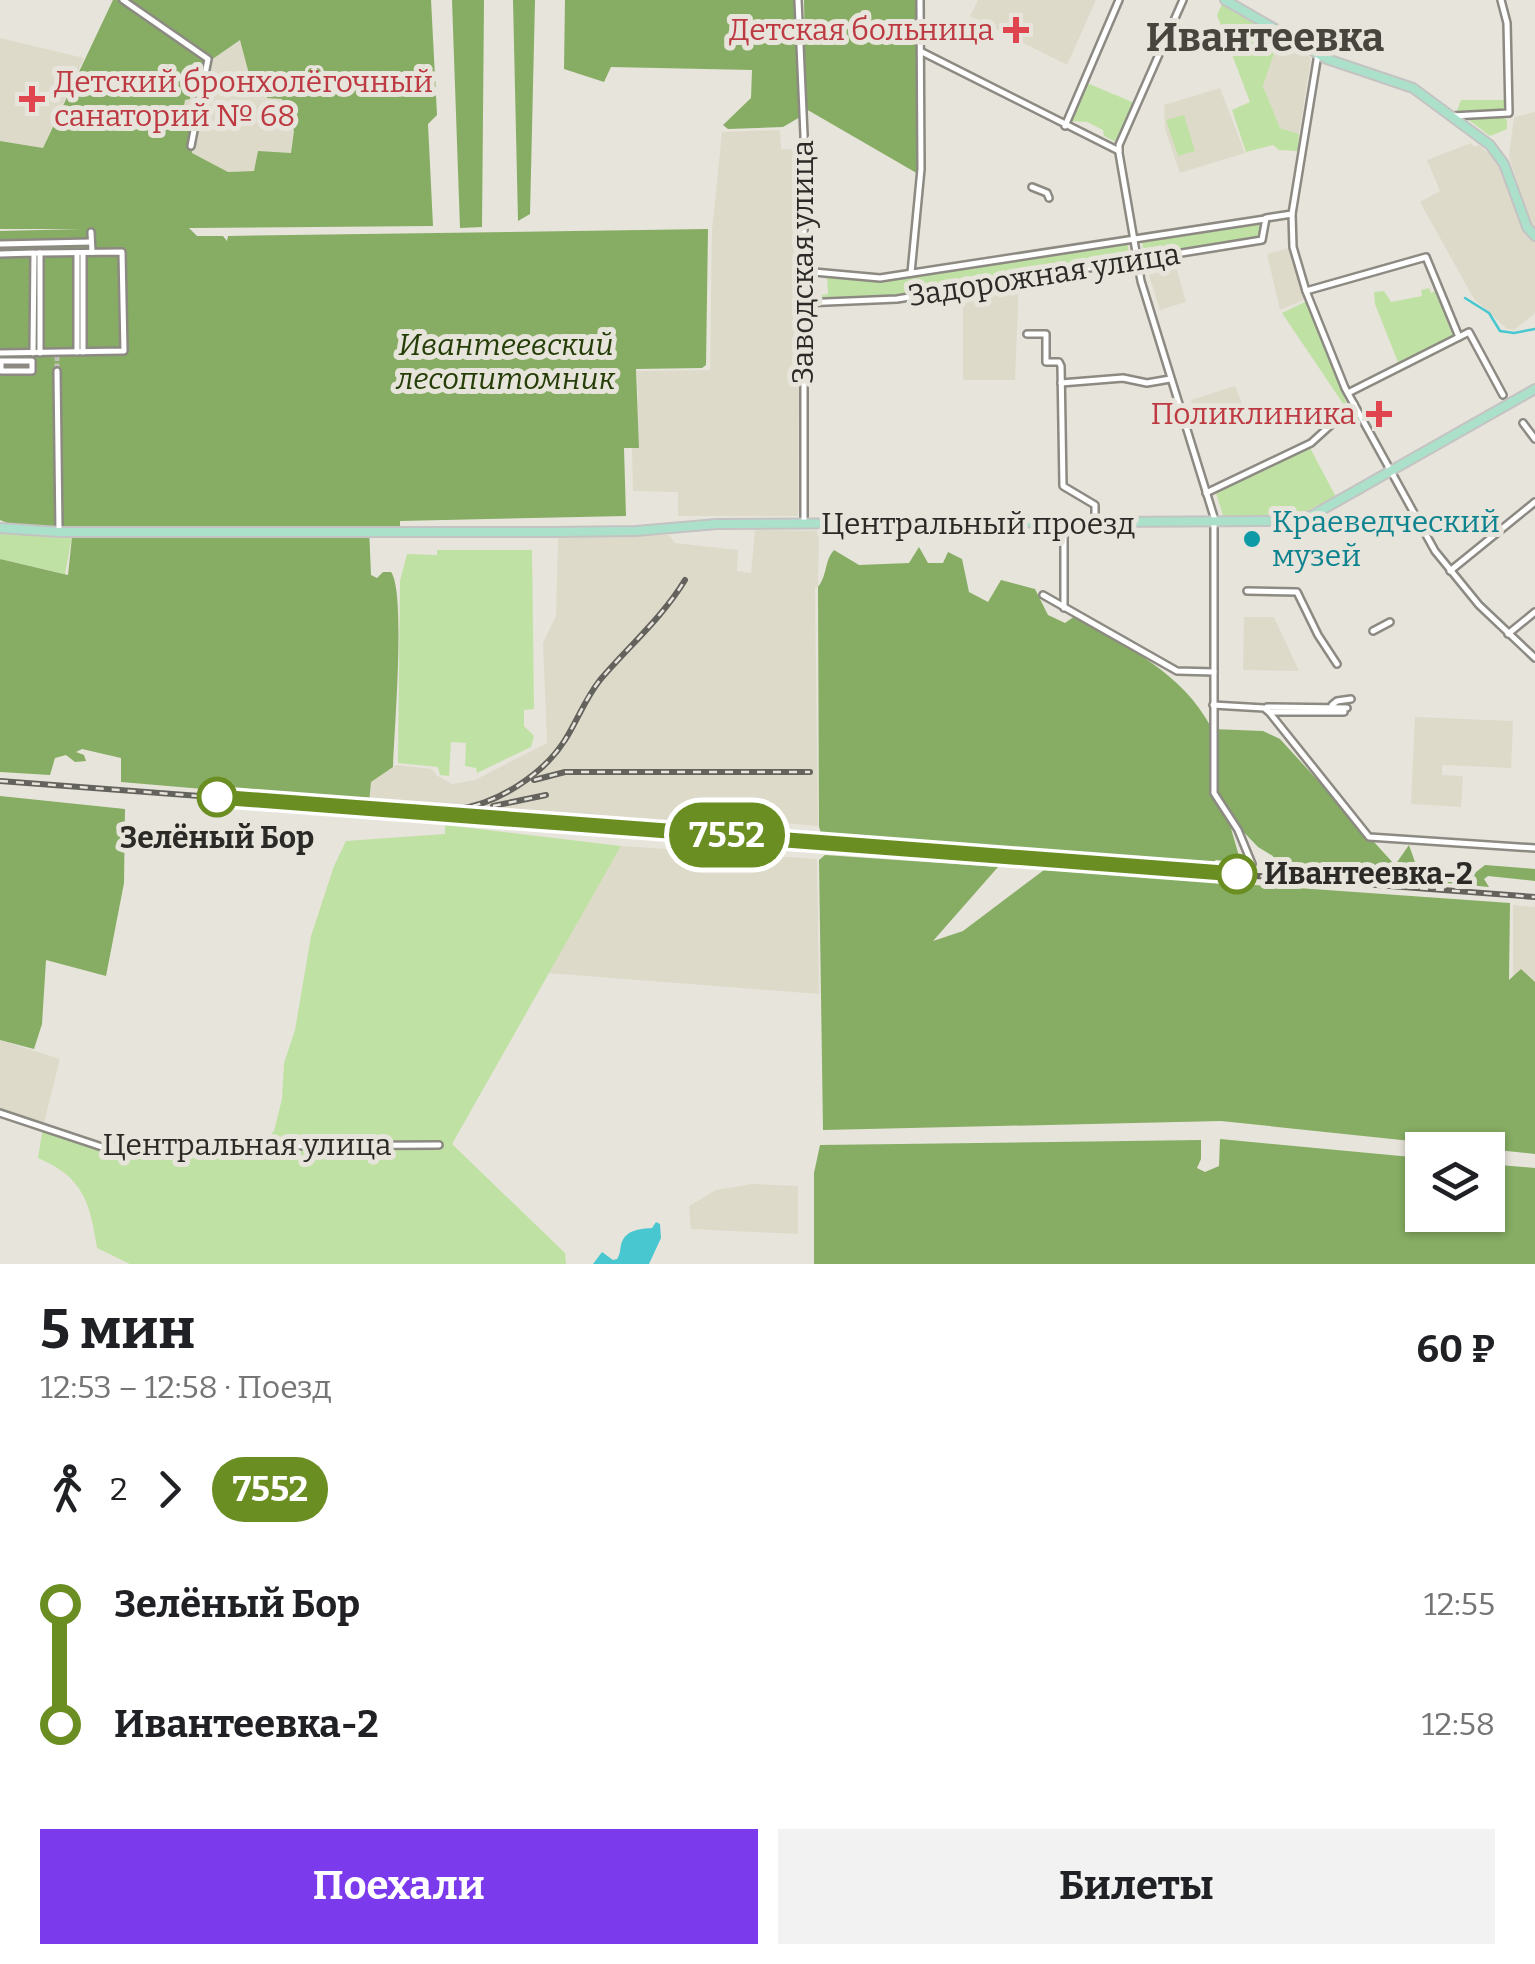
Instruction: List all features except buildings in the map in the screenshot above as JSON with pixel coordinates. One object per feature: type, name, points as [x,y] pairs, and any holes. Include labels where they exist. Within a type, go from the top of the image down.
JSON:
[{"type":"main road","points":[[1225,0],[1318,54],[1410,86],[1452,116],[1500,156],[1533,235]]},
{"type":"main road","name":"Центральный проезд","points":[[0,528],[58,532],[553,532],[636,531],[707,524],[1305,519],[1535,389]]},
{"type":"street","points":[[123,0],[208,60],[191,146]]},
{"type":"street","name":"Заводская улица","points":[[798,0],[804,136],[804,525]]},
{"type":"street","points":[[911,273],[921,178],[920,0]]},
{"type":"street","points":[[1065,126],[1119,0]]},
{"type":"street","points":[[1183,0],[1119,151],[1137,259],[1214,522],[1214,792],[1238,830],[1252,864]]},
{"type":"street","points":[[1452,116],[1509,113],[1502,0]]},
{"type":"street","points":[[922,52],[1119,151]]},
{"type":"street","points":[[1318,54],[1292,214],[1293,247],[1306,291],[1348,393],[1427,538],[1450,572],[1535,658]]},
{"type":"street","points":[[1032,187],[1047,193],[1048,198]]},
{"type":"street","name":"Задорожная улица","points":[[803,271],[865,278],[911,273],[1292,214]]},
{"type":"street","name":"Задорожная улица","points":[[803,303],[897,299],[1262,240],[1266,218]]},
{"type":"street","points":[[91,232],[92,252]]},
{"type":"street","points":[[0,244],[92,242]]},
{"type":"street","points":[[0,254],[122,252],[124,351],[0,353]]},
{"type":"street","points":[[36,353],[37,253]]},
{"type":"street","points":[[80,253],[80,352]]},
{"type":"street","points":[[1306,291],[1426,256],[1460,337]]},
{"type":"street","points":[[1348,393],[1469,332],[1502,396]]},
{"type":"street","points":[[1028,334],[1046,334],[1046,362],[1059,362],[1062,366],[1063,486],[1095,504],[1096,513]]},
{"type":"street","points":[[32,361],[32,371],[1,371],[0,362],[32,361]]},
{"type":"street","points":[[57,372],[58,532]]},
{"type":"street","points":[[1061,383],[1123,378],[1147,383],[1170,379]]},
{"type":"street","points":[[1206,494],[1312,443],[1354,404]]},
{"type":"street","points":[[1523,423],[1535,439]]},
{"type":"street","points":[[1450,572],[1535,502]]},
{"type":"street","points":[[1064,522],[1064,608]]},
{"type":"street","points":[[1247,591],[1297,592],[1318,636],[1337,664]]},
{"type":"street","points":[[1044,596],[1177,671],[1214,672]]},
{"type":"street","points":[[1508,634],[1535,612]]},
{"type":"street","points":[[1373,632],[1390,622]]},
{"type":"street","points":[[1267,710],[1332,705],[1351,699]]},
{"type":"street","points":[[1213,705],[1346,710],[1332,705]]},
{"type":"street","points":[[1267,710],[1369,836],[1535,848]]},
{"type":"street","name":"Центральная улица","points":[[0,1113],[102,1148],[439,1145]]},
{"type":"shaded area","points":[[978,0],[1096,0],[1067,65],[970,16]]},
{"type":"shaded area","name":"Детский бронхолёгочный санаторий № 68","points":[[0,38],[84,58],[43,148],[0,141]]},
{"type":"shaded area","points":[[240,39],[282,98],[294,131],[291,153],[255,171],[228,172],[191,153],[190,117],[183,114],[185,100],[190,99],[191,74]]},
{"type":"shaded area","points":[[1279,39],[1311,58],[1299,134],[1280,128],[1263,86]]},
{"type":"shaded area","points":[[1220,88],[1245,153],[1180,173],[1165,129],[1164,105]]},
{"type":"shaded area","points":[[1535,112],[1532,229],[1509,156],[1514,117]]},
{"type":"shaded area","points":[[780,130],[781,149],[801,150],[798,516],[678,516],[678,492],[633,491],[632,448],[639,447],[637,371],[710,370],[712,230],[722,132]]},
{"type":"shaded area","points":[[1471,143],[1497,161],[1525,230],[1535,242],[1535,313],[1514,330],[1507,329],[1474,299],[1420,202],[1440,191],[1427,160]]},
{"type":"shaded area","points":[[1289,248],[1306,299],[1280,310],[1267,254]]},
{"type":"shaded area","points":[[1176,267],[1186,302],[1160,310],[1149,275]]},
{"type":"shaded area","points":[[1019,281],[1015,380],[963,380],[963,289]]},
{"type":"shaded area","points":[[1235,386],[1247,415],[1216,428],[1214,422],[1199,426],[1191,400]]},
{"type":"shaded area","points":[[755,530],[819,531],[815,587],[818,826],[678,814],[675,824],[369,803],[370,782],[396,765],[432,769],[452,784],[475,780],[547,743],[543,643],[556,616],[558,537],[669,535],[675,543],[738,550],[737,571],[751,573]]},
{"type":"shaded area","points":[[1244,617],[1274,617],[1299,671],[1243,670]]},
{"type":"shaded area","points":[[1415,717],[1513,721],[1511,768],[1442,765],[1442,775],[1463,776],[1461,807],[1411,804]]},
{"type":"shaded area","points":[[621,846],[817,859],[819,994],[548,973]]},
{"type":"shaded area","points":[[1513,905],[1535,907],[1535,1000],[1513,984]]},
{"type":"shaded area","points":[[0,1040],[60,1059],[43,1127],[0,1113]]},
{"type":"shaded area","points":[[752,1184],[798,1186],[798,1234],[691,1229],[689,1206],[716,1190]]},
{"type":"green space","name":"Ивантеевский лесопитомник","points":[[113,0],[431,0],[437,115],[428,124],[433,226],[189,228],[197,236],[223,236],[227,241],[228,236],[708,229],[706,365],[636,369],[639,448],[624,448],[626,516],[400,521],[400,527],[369,527],[371,575],[377,578],[383,572],[391,572],[398,606],[398,634],[393,767],[371,782],[369,803],[121,782],[121,758],[82,749],[76,752],[84,755],[86,761],[75,762],[66,755],[55,758],[50,775],[0,772],[0,559],[68,575],[72,537],[19,535],[12,525],[0,520],[0,231],[83,229],[0,229],[0,141],[43,148]],"holes":[[[240,40],[249,74],[266,81],[267,98],[282,99],[294,131],[291,153],[258,151],[254,171],[228,172],[192,153],[190,117],[183,113],[185,100],[190,99],[191,74]]]},
{"type":"green space","points":[[452,0],[484,0],[482,227],[460,228]]},
{"type":"green space","points":[[513,0],[535,0],[530,214],[518,221]]},
{"type":"green space","points":[[565,0],[796,0],[800,117],[783,127],[728,129],[723,125],[751,98],[752,70],[611,67],[604,82],[564,69]]},
{"type":"green space","points":[[804,0],[917,0],[920,175],[806,109]]},
{"type":"green space","points":[[1223,2],[1279,39],[1263,86],[1280,128],[1299,134],[1298,151],[1279,150],[1273,145],[1246,152],[1232,110],[1250,102],[1217,15]]},
{"type":"green space","points":[[1087,83],[1137,104],[1118,143],[1087,122],[1071,121]]},
{"type":"green space","points":[[1461,100],[1506,100],[1502,117],[1507,120],[1507,129],[1490,136],[1457,111]]},
{"type":"green space","points":[[1184,115],[1195,151],[1178,156],[1166,120]]},
{"type":"green space","points":[[1265,222],[1261,237],[1144,256],[1142,239]]},
{"type":"green space","points":[[1127,241],[1130,258],[1104,265],[897,299],[822,303],[822,295],[828,294],[827,275],[881,278],[1056,248]]},
{"type":"green space","points":[[1429,288],[1431,293],[1435,291],[1453,336],[1398,362],[1374,292],[1384,291],[1391,302],[1422,296],[1421,290]]},
{"type":"green space","points":[[1307,301],[1347,404],[1344,405],[1282,313]]},
{"type":"green space","points":[[1309,446],[1336,497],[1294,517],[1224,519],[1216,493]]},
{"type":"green space","points":[[0,533],[72,536],[65,574],[0,559]]},
{"type":"green space","points":[[919,547],[928,563],[943,563],[948,552],[962,559],[969,592],[988,602],[1001,580],[1035,589],[1048,615],[1065,623],[1075,616],[1170,677],[1200,709],[1212,729],[1263,731],[1280,739],[1395,865],[1409,845],[1416,865],[1440,873],[1471,876],[1485,865],[1535,869],[1535,881],[1488,876],[1484,879],[1489,887],[1404,879],[1399,873],[1343,875],[1288,860],[1280,864],[1273,862],[1273,856],[1258,847],[1233,821],[1230,825],[1241,863],[1216,860],[1211,865],[823,839],[819,827],[818,587],[834,550],[859,565],[909,563]]},
{"type":"green space","points":[[437,550],[532,550],[534,709],[524,710],[524,726],[534,736],[531,747],[477,773],[476,768],[465,766],[466,743],[451,742],[449,776],[440,775],[438,767],[398,763],[400,581],[407,554],[437,555]]},
{"type":"green space","points":[[0,796],[125,809],[124,883],[106,976],[46,960],[42,1024],[34,1049],[0,1040]]},
{"type":"green space","points":[[445,825],[621,846],[452,1144],[565,1253],[566,1264],[130,1264],[97,1248],[82,1193],[65,1174],[38,1158],[43,1127],[93,1146],[258,1148],[274,1131],[311,936],[346,841],[445,834]]},
{"type":"green space","points":[[825,855],[998,867],[933,941],[963,931],[1044,870],[1510,903],[1509,980],[1521,969],[1535,982],[1535,1154],[1505,1151],[1505,1132],[1405,1132],[1405,1140],[1221,1121],[823,1130],[819,860]]},
{"type":"green space","points":[[1220,1139],[1405,1156],[1405,1232],[1505,1232],[1505,1165],[1535,1168],[1535,1264],[814,1264],[814,1173],[820,1145],[1201,1140],[1197,1168],[1205,1172],[1219,1166]]},
{"type":"water","points":[[656,1222],[660,1224],[661,1238],[649,1264],[593,1264],[602,1252],[617,1259],[626,1236],[652,1228]]},
{"type":"waterway","points":[[1465,298],[1489,313],[1500,331],[1535,329]]},
{"type":"tunnel","points":[[57,356],[57,371]]},
{"type":"railway","points":[[457,809],[488,801],[518,786],[556,753],[600,680],[655,620],[685,580]]},
{"type":"railway","points":[[534,780],[565,772],[810,772]]},
{"type":"railway","points":[[0,781],[1535,897]]},
{"type":"railway","points":[[493,806],[546,795]]},
{"type":"train","name":"7552","points":[[217,797],[1237,874]]},
{"type":"place","name":"Детская больница","points":[[1016,30]]},
{"type":"place","name":"Детский бронхолёгочный санаторий № 68","points":[[32,99]]},
{"type":"place","name":"Поликлиника","points":[[1379,414]]},
{"type":"place","name":"Краеведческий музей","points":[[1252,539]]},
{"type":"place","name":"Зелёный Бор","points":[[217,797]]},
{"type":"place","name":"Ивантеевка-2","points":[[1237,874]]},
{"type":"district","name":"Ивантеевка","points":[[1265,37]]}]
